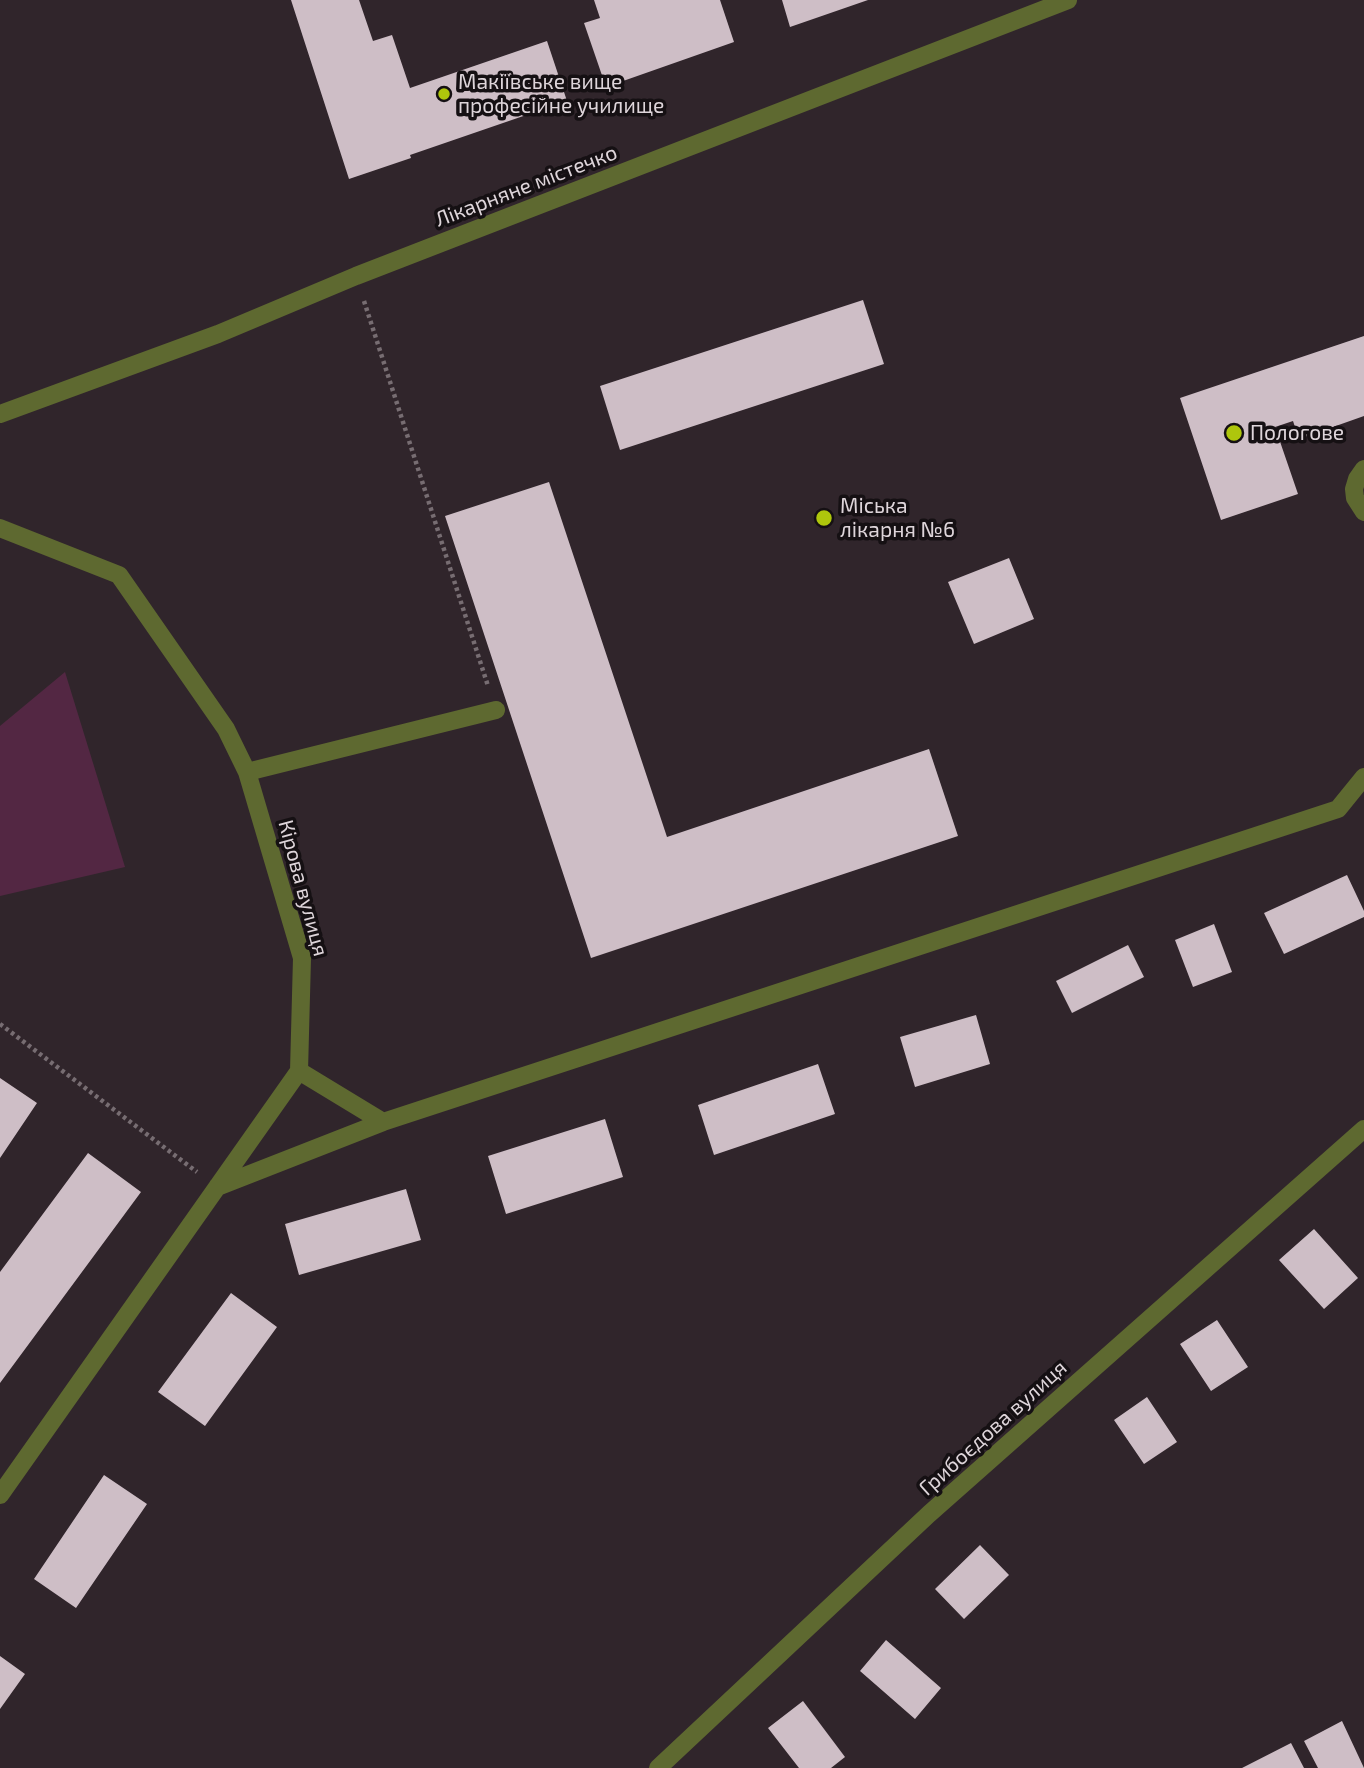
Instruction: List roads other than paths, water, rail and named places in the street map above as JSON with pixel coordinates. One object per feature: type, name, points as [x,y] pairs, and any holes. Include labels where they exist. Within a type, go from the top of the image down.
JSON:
[{"type":"street","name":"Лікарняне містечко","points":[[0,414],[218,334],[356,276],[1068,0]]},
{"type":"street","points":[[1364,469],[1354,489],[1355,498],[1364,512]]},
{"type":"street","name":"Кірова вулиця","points":[[0,528],[119,575],[226,729],[247,772],[302,958],[299,1071]]},
{"type":"street","points":[[247,772],[496,710]]},
{"type":"street","points":[[217,1187],[383,1122],[1338,809],[1364,777]]},
{"type":"street","points":[[0,1495],[299,1071],[383,1122]]},
{"type":"street","name":"Грибоєдова вулиця","points":[[658,1768],[929,1514],[1364,1129]]},
{"type":"place","name":"Макіївське вище професійне училище","points":[[444,94]]},
{"type":"place","name":"Пологове","points":[[1234,433]]},
{"type":"place","name":"Міська лікарня №6","points":[[824,518]]}]
